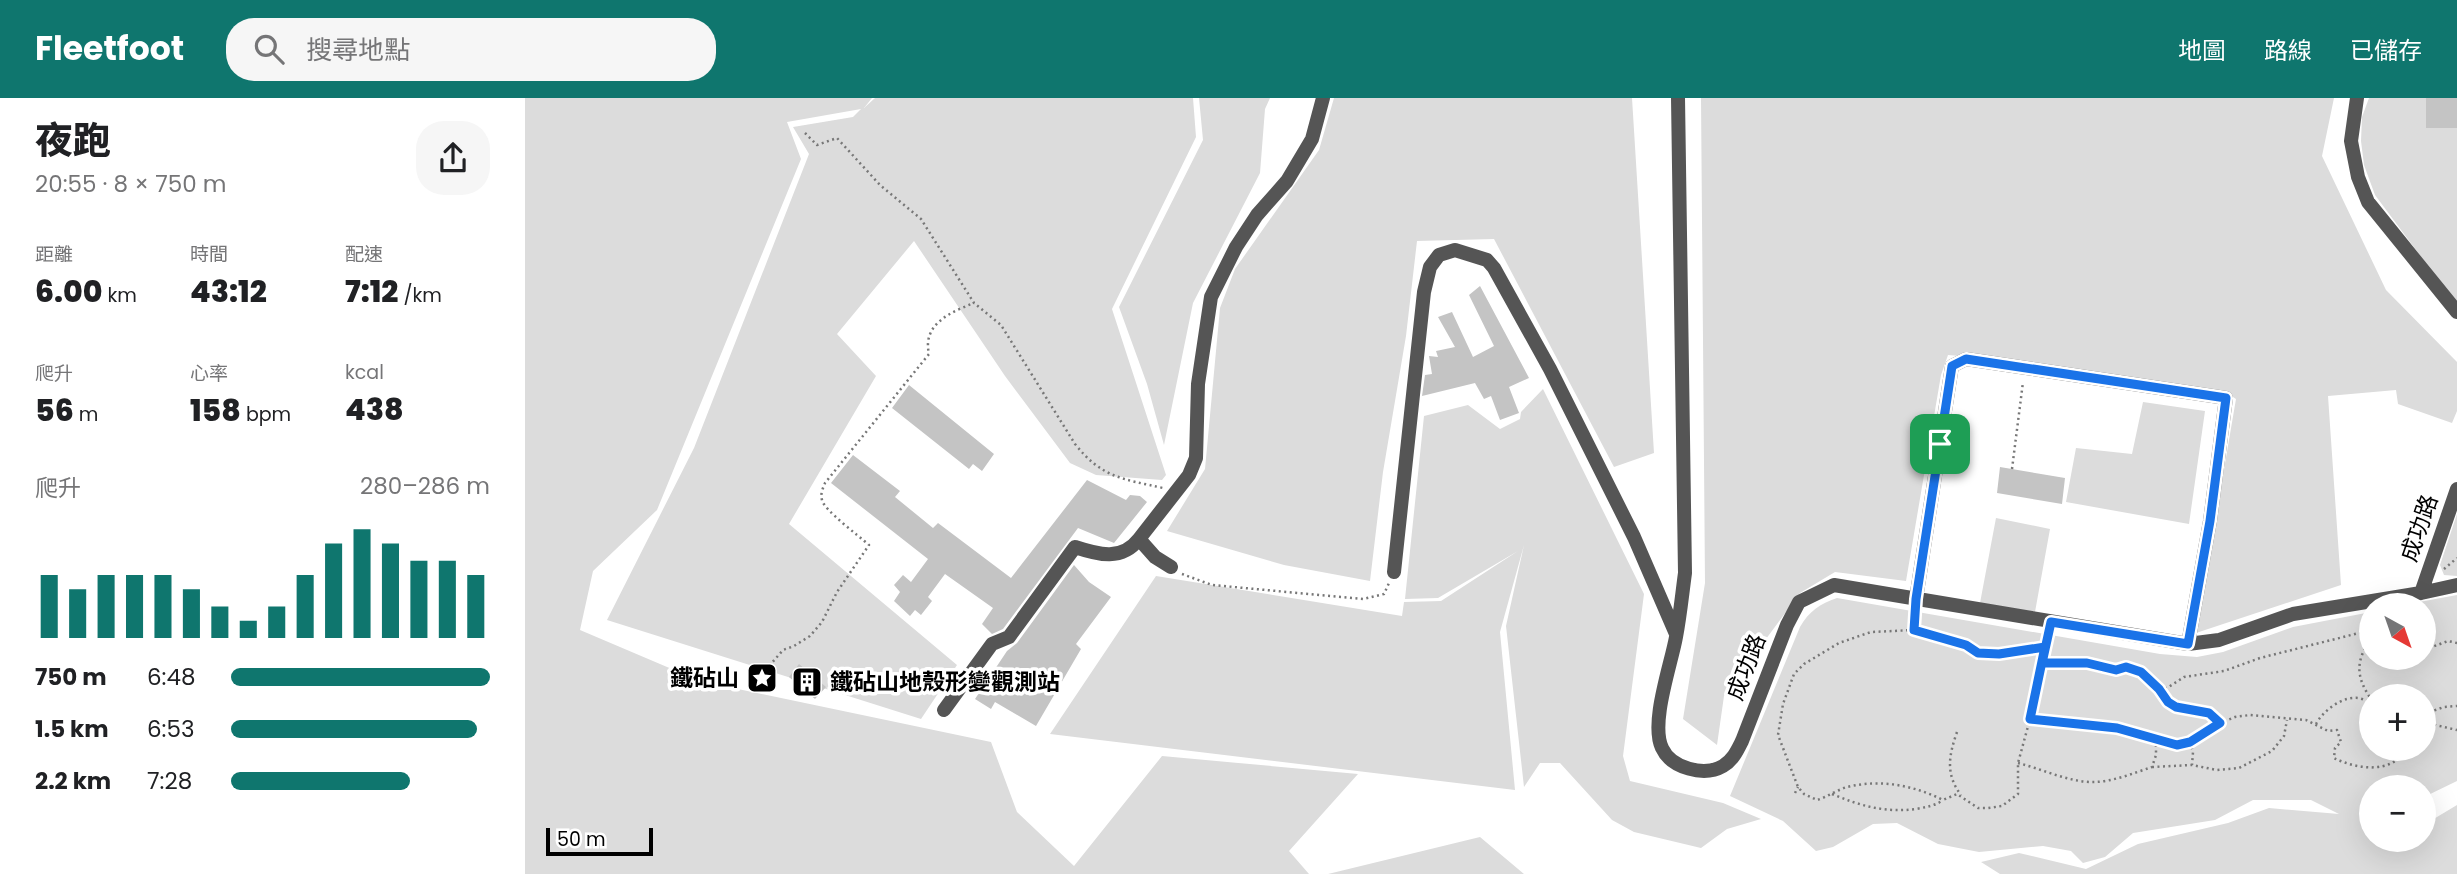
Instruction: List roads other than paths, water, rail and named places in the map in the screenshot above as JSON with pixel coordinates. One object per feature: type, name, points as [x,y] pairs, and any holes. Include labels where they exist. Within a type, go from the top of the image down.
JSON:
[{"type":"street","points":[[944,710],[992,644],[1009,637],[1075,547],[1116,555],[1132,547],[1189,475],[1196,458],[1198,384],[1211,297],[1236,247],[1257,215],[1287,181],[1312,139],[1323,98]]},
{"type":"street","name":"成功路","points":[[1678,98],[1685,573],[1676,636],[1659,715],[1660,746],[1677,764],[1699,771],[1712,771],[1732,759],[1742,741],[1787,625],[1800,602],[1834,585],[2188,644],[2219,640],[2293,614],[2359,603]]},
{"type":"street","points":[[2357,98],[2351,141],[2358,177],[2368,202],[2457,312]]},
{"type":"street","points":[[1394,572],[1424,292],[1430,267],[1439,255],[1455,250],[1487,260],[1494,268],[1550,369],[1634,537],[1676,636]]},
{"type":"street","points":[[1916,599],[1952,366],[1966,359],[2226,398],[2210,521],[2188,644]]},
{"type":"street","name":"成功路","points":[[2421,593],[2457,489]]},
{"type":"street","points":[[1139,539],[1154,557],[1171,567]]},
{"type":"street","points":[[2421,593],[2457,584]]},
{"type":"place","name":"鐵砧山","points":[[762,678]]},
{"type":"place","name":"鐵砧山地殼形變觀測站","points":[[807,682]]}]
